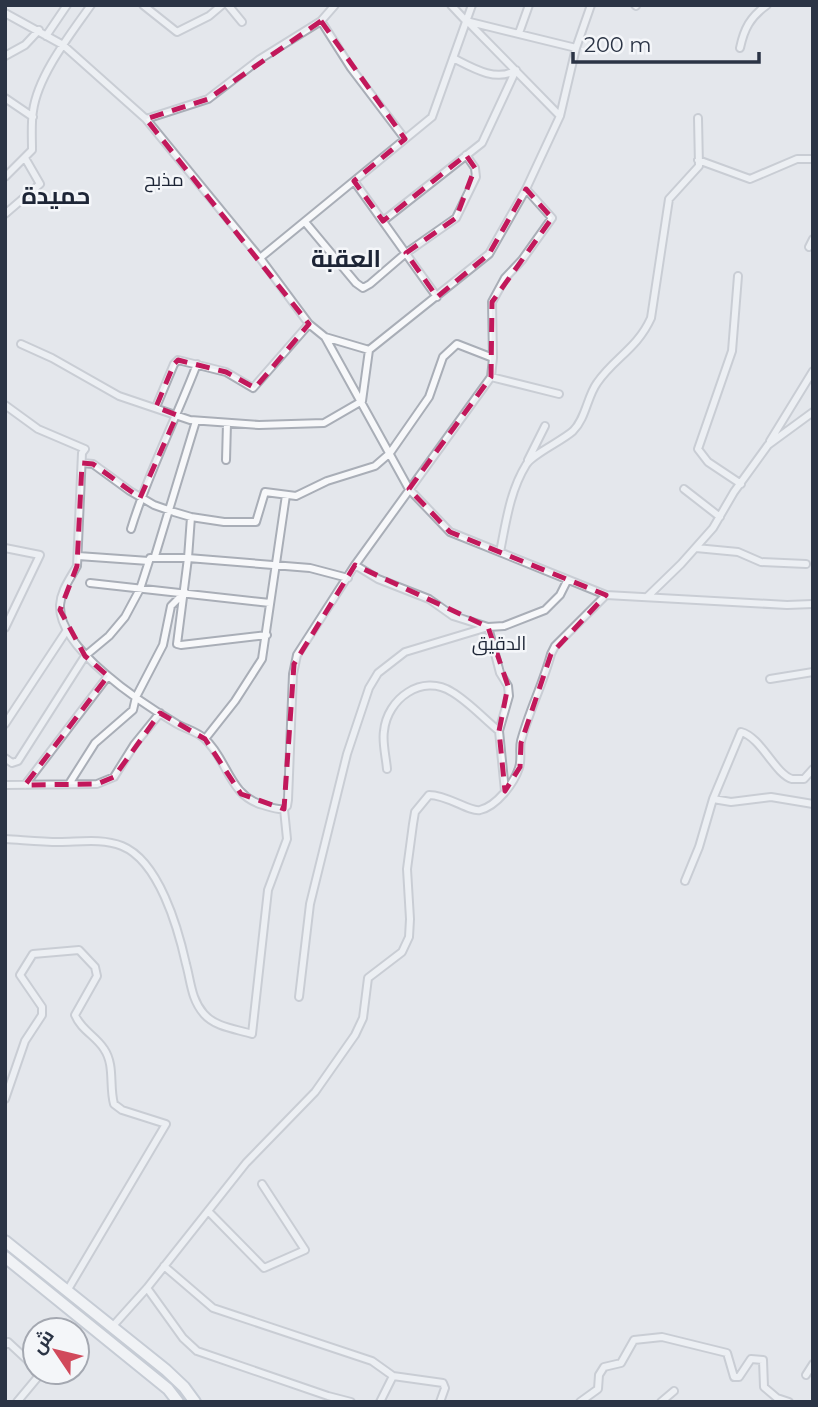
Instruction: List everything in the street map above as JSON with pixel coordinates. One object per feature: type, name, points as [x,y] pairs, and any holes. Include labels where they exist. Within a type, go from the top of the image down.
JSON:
[{"type":"main road","points":[[5,1241],[166,1370],[195,1402]]},
{"type":"main road","points":[[5,1257],[68,1316]]},
{"type":"main road","points":[[90,1316],[93,1312]]},
{"type":"main road","points":[[91,1335],[168,1389],[178,1402]]},
{"type":"street","points":[[46,36],[68,5]]},
{"type":"street","points":[[5,177],[32,150],[33,117],[38,91],[63,45],[91,5]]},
{"type":"street","points":[[143,5],[177,32],[209,16],[222,5]]},
{"type":"street","points":[[228,5],[242,22]]},
{"type":"street","points":[[146,118],[208,99],[260,59],[321,22],[335,5]]},
{"type":"street","points":[[451,5],[560,116]]},
{"type":"street","points":[[260,258],[432,117],[472,5]]},
{"type":"street","points":[[519,33],[529,5]]},
{"type":"street","points":[[362,401],[369,350],[489,254],[526,190],[560,116],[576,48],[591,5]]},
{"type":"street","points":[[740,48],[744,29],[752,17],[767,5]]},
{"type":"street","points":[[5,13],[63,45],[146,118],[260,258],[309,324],[325,337],[409,489],[450,532],[606,595],[788,606],[813,604]]},
{"type":"street","points":[[466,21],[576,48]]},
{"type":"street","points":[[321,22],[351,68],[405,139]]},
{"type":"street","points":[[5,56],[25,45],[39,30]]},
{"type":"street","points":[[453,58],[488,74],[505,76],[516,71]]},
{"type":"street","points":[[383,221],[482,143],[516,71]]},
{"type":"street","points":[[5,98],[33,117]]},
{"type":"street","points":[[527,461],[554,446],[575,429],[590,402],[596,384],[643,335],[651,318],[669,200],[699,166],[698,117]]},
{"type":"street","points":[[305,222],[363,288],[406,253],[456,218],[476,177],[475,168],[466,155]]},
{"type":"street","points":[[5,214],[40,184],[25,158]]},
{"type":"street","points":[[698,160],[750,179],[797,159],[813,159]]},
{"type":"street","points":[[354,181],[437,297]]},
{"type":"street","points":[[284,809],[288,806],[294,664],[297,656],[355,565],[491,377],[492,302],[498,287],[522,260],[552,218],[526,190]]},
{"type":"street","points":[[809,247],[813,239]]},
{"type":"street","points":[[738,275],[732,351],[698,449],[708,462],[741,484]]},
{"type":"street","points":[[156,407],[178,360],[226,372],[253,388],[309,324]]},
{"type":"street","points":[[325,337],[369,350]]},
{"type":"street","points":[[20,344],[52,358],[119,396],[196,421],[260,425],[324,422],[362,401]]},
{"type":"street","points":[[82,463],[93,464],[140,498],[169,510],[191,517],[225,522],[256,522],[265,492],[296,496],[327,481],[375,466],[390,453],[429,397],[443,357],[457,344],[493,358]]},
{"type":"street","points":[[131,529],[140,498],[197,364]]},
{"type":"street","points":[[647,597],[696,548],[719,517],[768,445],[813,371]]},
{"type":"street","points":[[491,377],[559,394]]},
{"type":"street","points":[[5,405],[38,429],[85,449],[77,566],[68,580],[60,604],[67,630],[85,656],[108,676],[160,713],[205,739],[241,794],[254,803],[284,809]]},
{"type":"street","points":[[768,445],[813,412]]},
{"type":"street","points":[[155,556],[196,421]]},
{"type":"street","points":[[226,460],[227,423]]},
{"type":"street","points":[[500,552],[511,497],[545,426]]},
{"type":"street","points":[[684,489],[719,517]]},
{"type":"street","points":[[205,739],[262,659],[286,495]]},
{"type":"street","points":[[191,517],[177,644],[267,635]]},
{"type":"street","points":[[5,548],[40,555],[5,628]]},
{"type":"street","points":[[696,548],[738,552],[761,562],[806,564]]},
{"type":"street","points":[[78,556],[149,561]]},
{"type":"street","points":[[5,758],[12,763],[18,761],[85,656],[109,636],[125,617],[140,589],[150,558],[188,558],[310,568],[348,578]]},
{"type":"street","points":[[355,565],[378,579],[429,599],[453,616],[488,627]]},
{"type":"street","points":[[299,997],[310,904],[346,754],[369,688],[378,673],[405,652],[488,627],[504,626],[545,610],[560,595],[567,581]]},
{"type":"street","points":[[90,583],[270,603]]},
{"type":"street","points":[[69,784],[95,743],[133,710],[136,696],[163,645],[171,606],[184,593]]},
{"type":"street","points":[[112,1327],[147,1288],[246,1163],[315,1092],[355,1035],[363,1018],[368,978],[402,952],[409,937],[407,869],[415,812],[429,795],[442,795],[480,810],[505,791],[520,767],[520,743],[555,646],[606,595]]},
{"type":"street","points":[[488,627],[500,673],[508,685],[509,696],[499,731],[505,791]]},
{"type":"street","points":[[5,724],[67,630]]},
{"type":"street","points":[[770,679],[813,672]]},
{"type":"street","points":[[24,785],[108,676]]},
{"type":"street","points":[[387,769],[384,731],[390,712],[399,698],[415,687],[435,686],[450,690],[499,731]]},
{"type":"street","points":[[5,785],[97,784],[114,777],[134,745],[160,713]]},
{"type":"street","points":[[685,881],[699,847],[713,799],[741,732],[747,733],[785,775],[793,779],[804,779],[813,769]]},
{"type":"street","points":[[713,799],[732,802],[771,797],[813,804]]},
{"type":"street","points":[[5,839],[95,841],[123,846],[149,867],[164,894],[186,963],[194,1000],[205,1015],[217,1024],[252,1034],[268,890],[287,839],[284,809]]},
{"type":"street","points":[[5,1099],[25,1041],[43,1015],[42,1007],[20,975],[33,954],[79,950],[95,967],[97,976],[75,1015],[79,1024],[104,1047],[110,1061],[114,1104],[122,1110],[166,1124],[67,1291]]},
{"type":"street","points":[[208,1211],[264,1268],[305,1250],[262,1184]]},
{"type":"street","points":[[164,1266],[213,1308],[342,1350],[372,1362],[393,1376],[443,1383],[440,1402]]},
{"type":"street","points":[[147,1288],[183,1338],[197,1351],[351,1402]]},
{"type":"street","points":[[580,1402],[597,1389],[599,1375],[604,1367],[621,1363],[634,1340],[662,1337],[727,1353],[734,1377],[739,1377],[751,1359],[763,1360],[764,1387],[777,1398],[789,1402]]},
{"type":"street","points":[[6,1342],[21,1355]]},
{"type":"street","points":[[806,1375],[813,1364]]},
{"type":"street","points":[[380,1402],[393,1376]]},
{"type":"street","points":[[17,1402],[30,1386]]},
{"type":"street","points":[[661,1402],[674,1391]]},
{"type":"highlighted area","points":[[321,21],[405,139],[354,181],[383,221],[466,155],[475,168],[456,218],[406,253],[437,297],[489,254],[526,189],[552,218],[492,302],[491,377],[409,489],[450,532],[606,595],[551,654],[521,743],[520,767],[505,791],[499,731],[508,686],[488,627],[355,565],[294,664],[284,809],[241,794],[205,739],[160,713],[114,777],[97,784],[25,785],[108,676],[85,656],[60,610],[77,566],[82,463],[93,464],[140,498],[177,415],[156,407],[174,364],[178,360],[226,372],[255,388],[309,324],[146,119],[208,99]]},
{"type":"district","name":"مذبح","points":[[164,179]]},
{"type":"district","name":"حميدة","points":[[56,195]]},
{"type":"district","name":"العقبة","points":[[346,258]]},
{"type":"district","name":"الدقيق","points":[[499,643]]}]
